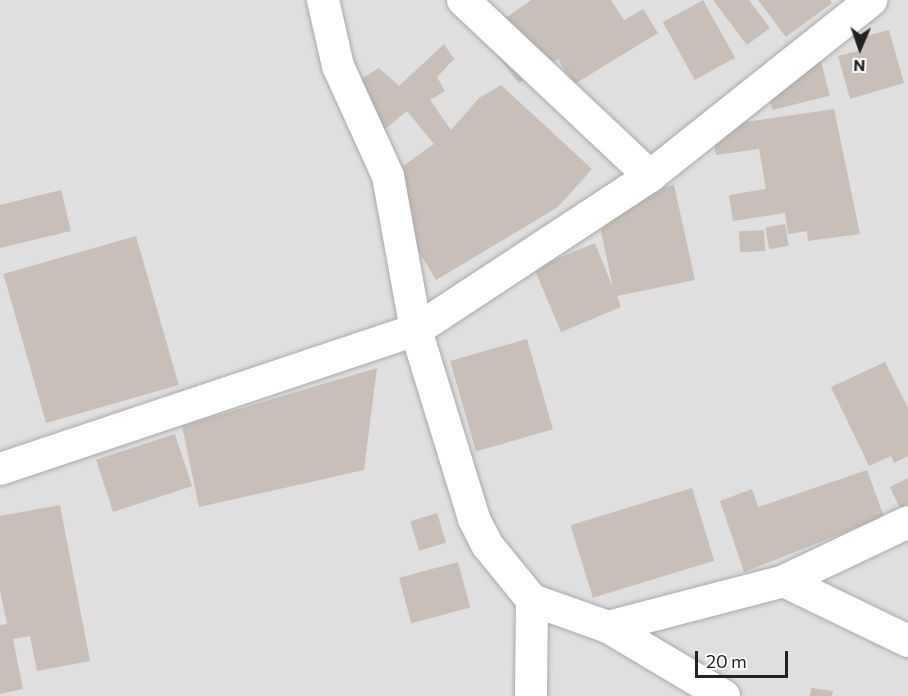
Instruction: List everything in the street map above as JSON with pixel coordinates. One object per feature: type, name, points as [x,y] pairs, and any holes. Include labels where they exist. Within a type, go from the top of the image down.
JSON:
[{"type":"street","points":[[322,0],[338,66],[388,176],[416,330],[474,519],[511,579],[532,600],[608,627],[724,696]]},
{"type":"street","points":[[464,0],[650,176]]},
{"type":"street","points":[[0,469],[416,330],[650,176],[871,0]]},
{"type":"street","points":[[608,627],[784,580],[908,522]]},
{"type":"street","points":[[784,580],[908,641]]},
{"type":"street","points":[[531,696],[532,600]]},
{"type":"shaded area","points":[[0,0],[908,0],[908,696],[0,696]]},
{"type":"building","points":[[531,0],[611,0],[624,20],[643,9],[658,33],[573,85],[558,59],[519,83],[481,36]]},
{"type":"building","points":[[703,0],[735,58],[695,80],[663,22]]},
{"type":"building","points":[[713,0],[749,0],[770,28],[747,45]]},
{"type":"building","points":[[758,0],[830,0],[832,3],[786,37]]},
{"type":"building","points":[[889,30],[904,83],[850,99],[838,56],[858,51],[855,39]]},
{"type":"building","points":[[444,44],[454,59],[437,77],[445,91],[430,100],[451,130],[479,98],[501,85],[592,169],[558,207],[436,280],[378,184],[434,144],[407,111],[377,136],[348,87],[379,68],[399,86]]},
{"type":"building","points":[[820,57],[830,96],[772,110],[763,71]]},
{"type":"building","points":[[834,109],[860,234],[808,241],[807,231],[788,234],[785,213],[733,221],[729,195],[766,189],[759,149],[716,155],[711,127]]},
{"type":"building","points":[[674,185],[695,280],[617,296],[621,307],[561,332],[534,268],[595,243],[613,288],[595,202]]},
{"type":"building","points":[[61,190],[71,231],[0,248],[0,205]]},
{"type":"building","points":[[785,224],[789,246],[769,249],[765,227]]},
{"type":"building","points":[[764,230],[765,251],[740,252],[739,231]]},
{"type":"building","points":[[136,236],[179,385],[46,423],[3,274]]},
{"type":"building","points":[[527,339],[553,429],[476,451],[450,361]]},
{"type":"building","points":[[885,362],[908,408],[908,456],[894,463],[891,456],[869,466],[831,387]]},
{"type":"building","points":[[377,368],[364,470],[199,507],[182,426]]},
{"type":"building","points":[[175,434],[192,486],[113,512],[96,460]]},
{"type":"building","points":[[867,470],[884,517],[744,572],[720,501],[752,489],[758,507]]},
{"type":"building","points":[[908,478],[908,504],[900,508],[890,487]]},
{"type":"building","points":[[692,488],[714,561],[593,598],[571,525]]},
{"type":"building","points":[[60,505],[90,661],[37,671],[30,636],[13,639],[23,689],[0,694],[0,625],[7,624],[0,590],[0,516]]},
{"type":"building","points":[[437,513],[446,543],[419,551],[410,521]]},
{"type":"building","points":[[458,562],[470,607],[411,623],[399,578]]},
{"type":"building","points":[[811,688],[833,691],[832,696],[810,696]]}]
